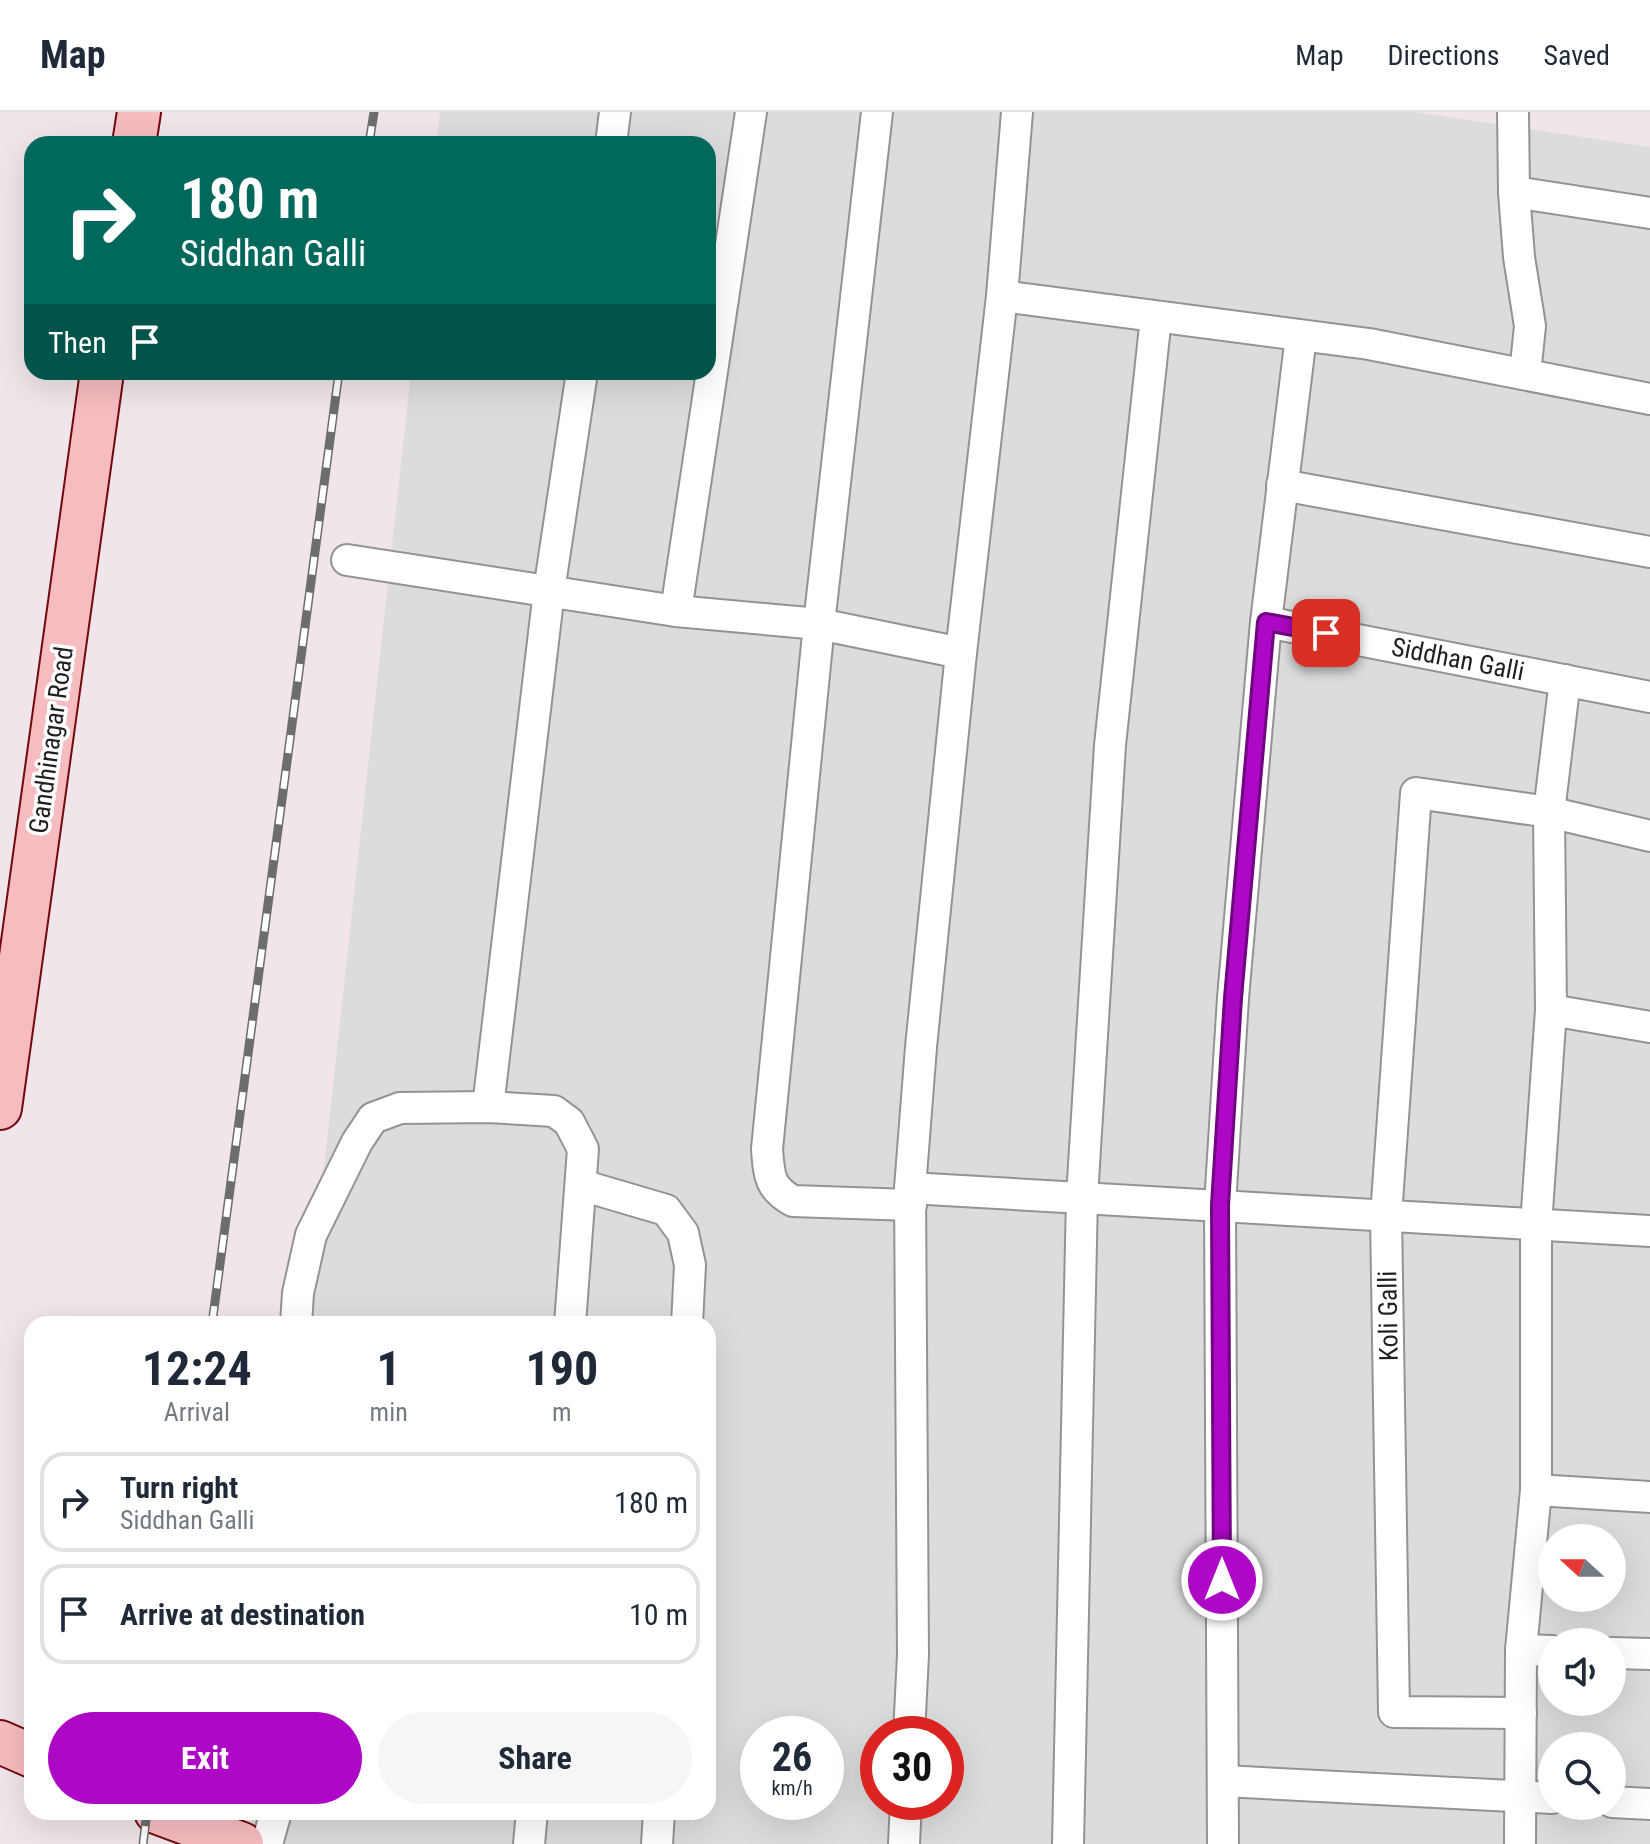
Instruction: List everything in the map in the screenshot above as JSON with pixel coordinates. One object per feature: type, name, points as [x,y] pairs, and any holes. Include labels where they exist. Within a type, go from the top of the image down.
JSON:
[{"type":"street","points":[[135,136],[139,112]]},
{"type":"street","points":[[612,136],[615,112]]},
{"type":"street","points":[[716,345],[751,112]]},
{"type":"street","points":[[877,112],[819,624],[767,1149],[769,1176],[779,1193],[793,1201],[911,1196],[1082,1197],[1650,1231]]},
{"type":"street","points":[[910,1716],[913,1655],[911,1196],[921,1047],[961,653],[1002,296],[1017,112]]},
{"type":"street","points":[[1513,112],[1519,257],[1530,326],[1525,374]]},
{"type":"street","points":[[1514,192],[1650,213]]},
{"type":"street","points":[[1002,296],[1369,344],[1650,399]]},
{"type":"street","points":[[1068,1844],[1082,1197],[1110,745],[1156,317]]},
{"type":"street","points":[[1223,1844],[1220,1205],[1233,998],[1266,622],[1301,336]]},
{"type":"street","name":"Gandhinagar Road","points":[[0,1108],[101,380]]},
{"type":"street","points":[[488,1107],[549,591],[581,380]]},
{"type":"street","points":[[676,611],[711,380]]},
{"type":"street","points":[[1282,485],[1650,552]]},
{"type":"street","points":[[347,560],[676,611],[819,624],[961,653]]},
{"type":"street","name":"Siddhan Galli","points":[[1266,622],[1650,697]]},
{"type":"street","points":[[1520,1844],[1521,1650],[1536,1490],[1536,1225],[1551,1010],[1549,812],[1565,680]]},
{"type":"street","name":"Koli Galli","points":[[1521,1713],[1394,1712],[1386,1216],[1416,793],[1549,812]]},
{"type":"street","points":[[1549,812],[1650,836]]},
{"type":"street","points":[[1551,1010],[1650,1027]]},
{"type":"street","points":[[297,1316],[298,1293],[311,1235],[357,1142],[373,1118],[400,1108],[488,1107],[554,1111],[569,1122],[583,1149],[571,1316]]},
{"type":"street","points":[[581,1185],[666,1210],[683,1233],[690,1265],[687,1316]]},
{"type":"street","points":[[1536,1490],[1650,1497]]},
{"type":"street","points":[[1521,1650],[1538,1651]]},
{"type":"street","points":[[1626,1653],[1650,1654]]},
{"type":"street","points":[[0,1742],[24,1752]]},
{"type":"street","points":[[1223,1781],[1538,1798]]},
{"type":"street","points":[[1626,1803],[1650,1804]]},
{"type":"street","points":[[178,1820],[242,1844]]},
{"type":"street","points":[[267,1844],[274,1820]]},
{"type":"street","points":[[529,1844],[531,1820]]},
{"type":"street","points":[[657,1844],[658,1820]]},
{"type":"street","points":[[904,1844],[905,1820]]},
{"type":"shaded area","points":[[440,112],[1414,112],[1650,147],[1650,1844],[250,1844],[252,1820],[716,1820],[716,1316],[308,1316],[410,380],[716,380],[716,136],[437,136]]},
{"type":"railway","points":[[370,136],[374,112]]},
{"type":"railway","points":[[213,1316],[338,380]]},
{"type":"railway","points":[[143,1844],[146,1820]]},
{"type":"route","points":[[1222,1580],[1220,1205],[1233,998],[1266,622],[1326,633]]}]
